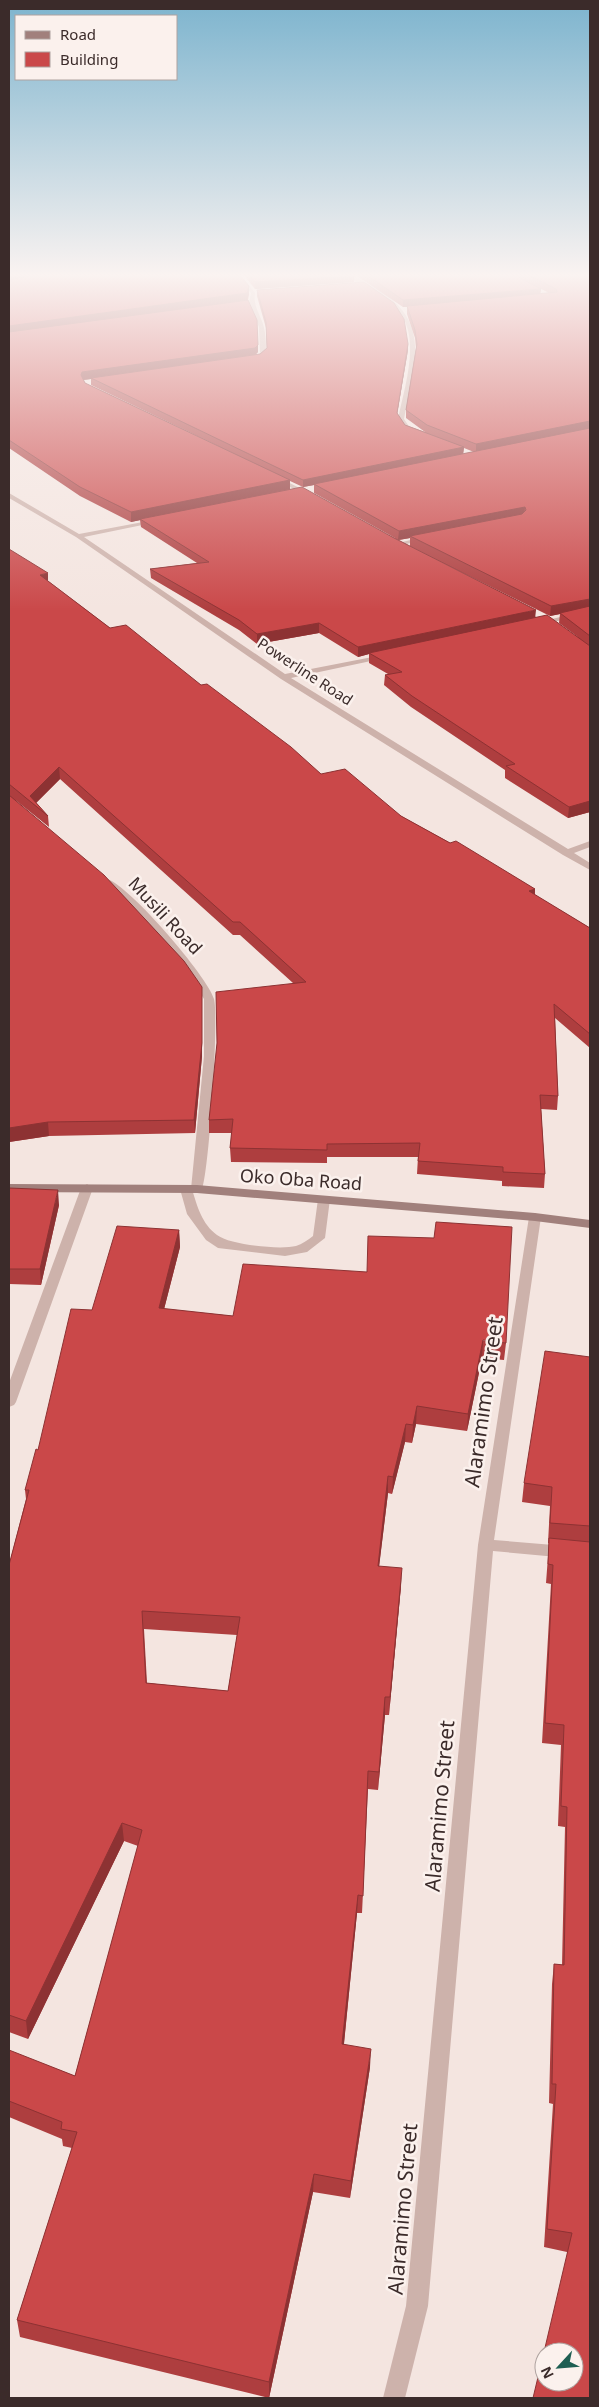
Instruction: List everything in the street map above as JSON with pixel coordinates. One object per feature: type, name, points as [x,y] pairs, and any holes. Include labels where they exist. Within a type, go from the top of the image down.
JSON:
[{"type":"street","points":[[407,386],[401,419],[408,429],[424,436]]},
{"type":"street","points":[[265,472],[317,499]]},
{"type":"street","points":[[292,492],[310,488]]},
{"type":"street","name":"Powerline Road","points":[[9,495],[78,536],[284,677],[590,867]]},
{"type":"street","points":[[78,536],[166,518]]},
{"type":"street","points":[[397,544],[435,536]]},
{"type":"street","points":[[389,539],[414,552]]},
{"type":"street","points":[[530,625],[552,624],[590,612]]},
{"type":"street","points":[[540,617],[552,624]]},
{"type":"street","points":[[284,677],[398,653]]},
{"type":"street","points":[[566,853],[590,844]]},
{"type":"street","name":"Musili Road","points":[[98,874],[127,898],[179,952],[209,999],[210,1056],[191,1189]]},
{"type":"street","name":"Oko Oba Road","points":[[9,1188],[191,1189],[535,1217],[590,1224]]},
{"type":"street","points":[[9,1402],[86,1188]]},
{"type":"street","points":[[191,1189],[193,1214],[211,1236],[223,1245],[285,1252],[302,1249],[319,1238],[324,1199]]},
{"type":"street","name":"Alaramimo Street","points":[[394,2398],[417,2306],[486,1545],[535,1217]]},
{"type":"street","points":[[486,1545],[590,1554]]},
{"type":"building","points":[[9,386],[92,386],[290,480],[131,512],[80,487],[9,440]]},
{"type":"building","points":[[108,386],[401,386],[397,413],[405,425],[464,447],[303,480]]},
{"type":"building","points":[[410,386],[590,386],[590,421],[476,444],[427,425],[406,410]]},
{"type":"building","points":[[590,428],[590,599],[551,606],[410,536],[522,514],[526,510],[525,507],[399,531],[314,484]]},
{"type":"building","points":[[302,487],[394,538],[536,610],[358,647],[319,623],[257,634],[239,620],[150,569],[209,562],[140,519]]},
{"type":"building","points":[[9,549],[48,573],[40,575],[110,628],[126,625],[201,685],[207,684],[291,747],[321,774],[345,769],[401,816],[450,843],[456,841],[535,889],[529,891],[590,928],[590,1034],[554,1004],[558,1096],[540,1095],[545,1174],[503,1172],[503,1167],[418,1161],[420,1143],[327,1144],[327,1150],[230,1148],[233,1119],[209,1120],[217,1043],[216,992],[306,982],[240,922],[233,922],[59,767],[30,796],[48,816],[9,784]]},
{"type":"building","points":[[590,606],[590,636],[560,613]]},
{"type":"building","points":[[547,615],[590,646],[590,801],[569,807],[506,766],[515,764],[412,696],[385,675],[402,672],[369,653]]},
{"type":"building","points":[[9,795],[104,875],[184,961],[202,987],[202,1043],[194,1120],[48,1122],[9,1128]]},
{"type":"building","points":[[9,1188],[58,1190],[40,1269],[9,1269]]},
{"type":"building","points":[[436,1222],[512,1227],[506,1343],[483,1340],[468,1414],[417,1406],[413,1425],[406,1424],[393,1477],[388,1476],[378,1566],[402,1568],[390,1697],[385,1697],[379,1772],[368,1771],[363,1896],[358,1895],[342,2044],[371,2049],[351,2181],[314,2174],[269,2382],[17,2320],[77,2132],[61,2129],[62,2122],[9,2101],[9,2050],[75,2076],[142,1830],[122,1823],[26,2021],[9,2015],[9,1565],[29,1490],[25,1490],[36,1449],[38,1450],[71,1309],[92,1310],[117,1226],[179,1230],[159,1308],[233,1316],[243,1264],[367,1272],[368,1236],[434,1238]],"holes":[[[142,1611],[240,1617],[228,1691],[146,1683]]]},
{"type":"building","points":[[545,1351],[590,1357],[590,1526],[550,1523],[552,1487],[524,1483]]},
{"type":"building","points":[[549,1538],[590,1542],[590,2398],[533,2398],[534,2392],[584,2392],[584,2342],[546,2342],[572,2233],[547,2229],[556,2084],[552,2084],[554,1964],[564,1965],[567,1807],[561,1806],[564,1725],[545,1723],[553,1565],[548,1564]]}]
